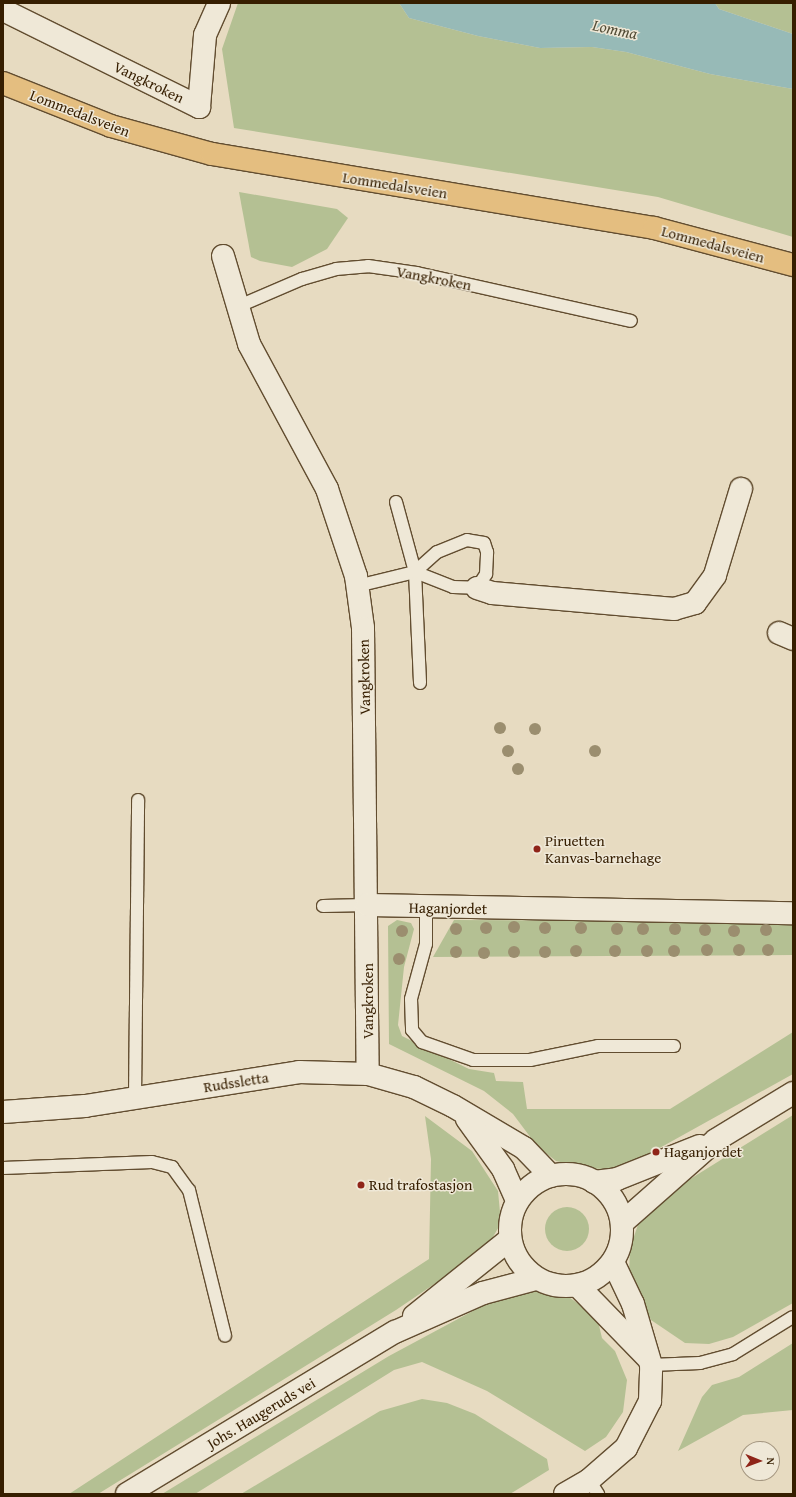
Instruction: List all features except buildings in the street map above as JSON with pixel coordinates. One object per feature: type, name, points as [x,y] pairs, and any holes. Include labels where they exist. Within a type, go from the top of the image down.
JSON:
[{"type":"main road","name":"Lommedalsveien","points":[[3,83],[111,126],[190,148],[258,163],[654,228],[793,265]]},
{"type":"street","name":"Vangkroken","points":[[3,10],[198,107],[204,35],[219,3]]},
{"type":"street","name":"Vangkroken","points":[[223,256],[249,344],[327,489],[344,533],[357,586],[363,628],[368,1074]]},
{"type":"street","points":[[477,588],[492,593],[674,609],[695,602],[715,575],[741,490]]},
{"type":"street","name":"Haganjordet","points":[[367,905],[426,908],[793,913]]},
{"type":"street","name":"Rudssletta","points":[[3,1112],[78,1107],[299,1072],[368,1074],[414,1087],[463,1113],[524,1148],[551,1176]]},
{"type":"street","points":[[594,1182],[617,1179],[716,1140],[793,1093]]},
{"type":"street","name":"Rudssletta","points":[[463,1113],[503,1168],[518,1201]]},
{"type":"street","points":[[622,1223],[716,1140]]},
{"type":"street","points":[[576,1175],[594,1182],[615,1204],[622,1223],[621,1244],[613,1262],[596,1278],[578,1286],[555,1286],[536,1279],[516,1258],[510,1239],[510,1220],[518,1201],[533,1184],[551,1176],[576,1175]]},
{"type":"street","name":"Johs. Haugeruds vei","points":[[395,1332],[510,1239]]},
{"type":"street","points":[[565,1494],[593,1487],[626,1448],[637,1432],[650,1401],[649,1361],[633,1304],[613,1262]]},
{"type":"street","name":"Johs. Haugeruds vei","points":[[127,1494],[395,1332],[483,1294],[536,1279]]},
{"type":"street","points":[[578,1286],[649,1361]]},
{"type":"lane","name":"Vangkroken","points":[[239,306],[302,279],[336,269],[368,266],[417,273],[631,321]]},
{"type":"lane","points":[[396,502],[415,572],[420,683]]},
{"type":"lane","points":[[357,586],[415,572],[437,552],[477,539],[487,552],[486,574],[477,588],[453,587],[415,572]]},
{"type":"lane","points":[[135,1098],[138,800]]},
{"type":"lane","points":[[323,906],[367,905]]},
{"type":"lane","points":[[426,908],[426,944],[411,999],[412,1030],[422,1042],[473,1060],[530,1060],[598,1046],[674,1046]]},
{"type":"lane","points":[[3,1168],[152,1162],[172,1167],[189,1190],[225,1336]]},
{"type":"lane","points":[[649,1361],[700,1363],[733,1354],[793,1317]]},
{"type":"green space","points":[[238,3],[399,3],[409,18],[478,36],[540,48],[592,47],[626,52],[710,74],[793,89],[793,237],[658,197],[234,128],[222,49]]},
{"type":"green space","points":[[715,3],[793,3],[793,34],[719,9]]},
{"type":"green space","points":[[239,192],[337,209],[348,218],[327,249],[292,267],[260,261],[251,257]]},
{"type":"green space","points":[[397,920],[411,923],[414,929],[404,967],[398,1025],[402,1036],[469,1069],[494,1073],[496,1081],[523,1082],[527,1109],[670,1109],[793,1032],[793,1074],[620,1170],[586,1168],[556,1161],[537,1146],[513,1114],[484,1091],[389,1044],[388,926]]},
{"type":"green space","points":[[454,920],[793,922],[793,955],[433,957]]},
{"type":"green space","points":[[793,1115],[793,1303],[733,1337],[709,1344],[685,1343],[651,1320],[629,1275],[630,1248],[641,1216],[671,1191]]},
{"type":"green space","points":[[425,1116],[472,1151],[498,1191],[501,1223],[486,1249],[396,1310],[98,1494],[69,1494],[429,1259],[431,1159]]},
{"type":"green space","points":[[567,1207],[579,1211],[585,1217],[589,1229],[585,1241],[579,1247],[567,1251],[555,1247],[549,1241],[545,1229],[549,1217],[555,1211]]},
{"type":"green space","points":[[541,1288],[566,1295],[597,1317],[602,1338],[615,1351],[627,1380],[623,1412],[606,1437],[585,1451],[487,1391],[422,1362],[394,1370],[195,1494],[162,1494],[389,1356],[497,1298]]},
{"type":"green space","points":[[793,1343],[793,1410],[743,1415],[678,1451],[702,1397],[712,1385],[739,1377]]},
{"type":"green space","points":[[422,1399],[447,1403],[475,1414],[547,1459],[549,1470],[510,1494],[241,1494],[380,1411]]},
{"type":"water","name":"Lomma","points":[[399,3],[715,3],[719,9],[793,34],[793,89],[710,74],[626,52],[592,47],[540,48],[478,36],[409,18]]},
{"type":"place","name":"Piruetten Kanvas-barnehage","points":[[537,849]]},
{"type":"place","name":"Haganjordet","points":[[656,1152]]},
{"type":"place","name":"Rud trafostasjon","points":[[361,1185]]}]
